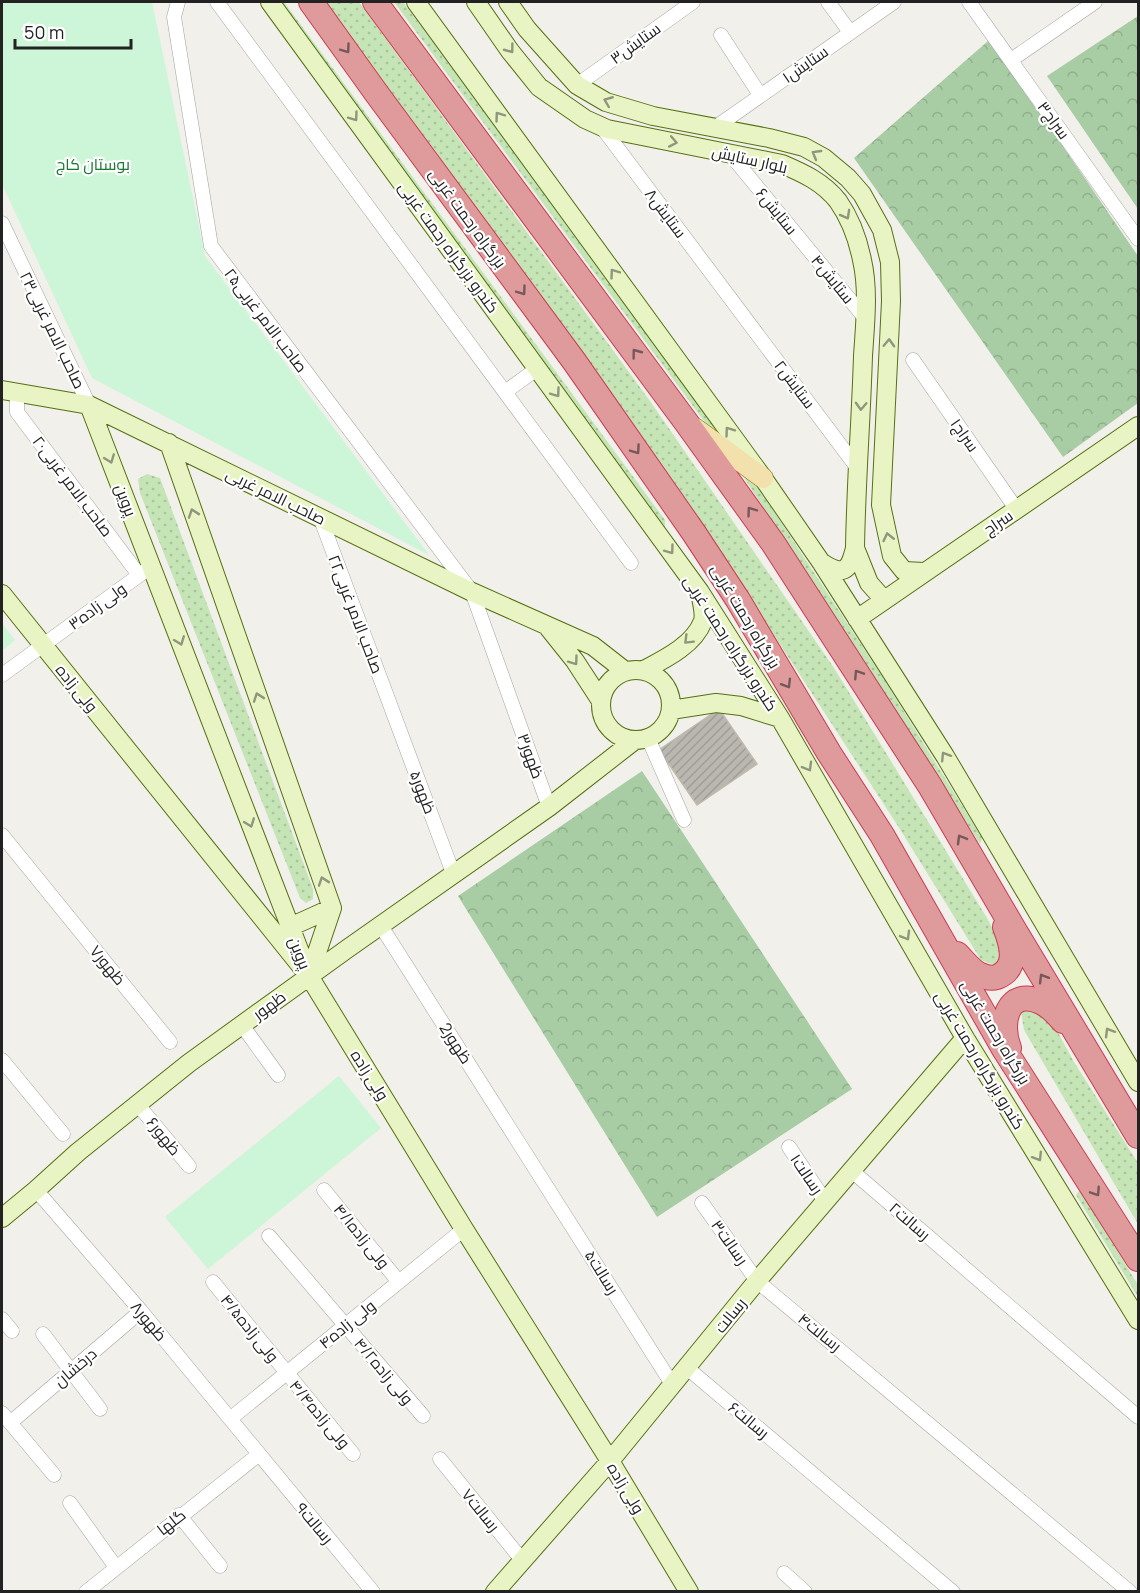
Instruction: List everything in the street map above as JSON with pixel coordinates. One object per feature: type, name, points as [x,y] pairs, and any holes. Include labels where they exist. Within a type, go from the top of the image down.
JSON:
[{"type":"highway","name":"بزرگراه رحمت غربی","points":[[311,2],[574,361],[694,533],[738,600],[829,753],[882,835],[1023,1079],[1138,1258]]},
{"type":"highway","points":[[375,2],[686,422],[796,577],[930,786],[1138,1136]]},
{"type":"highway","points":[[935,927],[958,955],[978,974],[992,978],[1005,972],[1010,968],[1013,952],[991,890]]},
{"type":"highway","points":[[1023,1079],[1004,1032],[1005,1017],[1011,1005],[1016,1001],[1032,999],[1044,1004],[1083,1042]]},
{"type":"main road","points":[[686,422],[763,478]]},
{"type":"street","name":"صاحب الامر غربی۲۵","points":[[178,2],[174,17],[211,246],[472,592],[513,705]]},
{"type":"street","points":[[217,2],[631,563]]},
{"type":"street","name":"کندرو بزرگراه رحمت غربی","points":[[270,2],[700,592],[780,718],[965,1038],[1138,1320]]},
{"type":"street","points":[[416,2],[763,478],[821,562],[945,756],[1138,1082]]},
{"type":"street","name":"بلوار ستایش","points":[[476,2],[510,51],[537,84],[562,104],[601,126],[782,164],[824,186],[839,203],[850,223],[863,262],[865,318],[855,548],[869,583],[884,600]]},
{"type":"street","name":"بلوار ستایش","points":[[508,2],[527,29],[577,85],[606,102],[653,116],[804,147],[824,158],[848,178],[862,194],[882,230],[890,262],[891,301],[881,505],[892,556],[904,571],[924,572]]},
{"type":"street","name":"ستایش۳","points":[[577,85],[693,2]]},
{"type":"street","points":[[828,2],[850,32]]},
{"type":"street","name":"ستایش۱","points":[[716,128],[894,2]]},
{"type":"street","name":"سراج۳","points":[[969,2],[1138,239]]},
{"type":"street","points":[[1011,60],[1095,2]]},
{"type":"street","points":[[721,35],[760,95]]},
{"type":"street","points":[[537,84],[558,64]]},
{"type":"street","name":"ستایش۸","points":[[601,126],[730,299]]},
{"type":"street","name":"ستایش۶","points":[[730,153],[801,240]]},
{"type":"street","name":"صاحب الامر غربی۲۳","points":[[2,223],[89,405]]},
{"type":"street","name":"ستایش۴","points":[[801,240],[865,318]]},
{"type":"street","name":"ستایش۲","points":[[730,299],[859,470]]},
{"type":"street","name":"سراج۱","points":[[913,360],[1017,510]]},
{"type":"street","points":[[505,392],[538,368]]},
{"type":"street","name":"صاحب الامر غربی","points":[[9,392],[89,405],[472,592],[593,645],[626,671]]},
{"type":"street","name":"صاحب الامر غربی۲۰","points":[[9,392],[17,412],[145,571]]},
{"type":"street","name":"پروین","points":[[89,405],[145,571],[309,976]]},
{"type":"street","name":"سراج","points":[[857,619],[1138,426]]},
{"type":"street","points":[[169,443],[332,908],[290,927]]},
{"type":"street","points":[[857,504],[881,505]]},
{"type":"street","name":"صاحب الامر غربی٢٢","points":[[320,518],[392,711]]},
{"type":"street","points":[[821,562],[839,572],[846,569],[852,561],[855,548]]},
{"type":"street","name":"ولی زاده۳","points":[[2,675],[145,571]]},
{"type":"street","points":[[604,762],[604,719],[601,701],[603,691],[609,682],[626,671],[644,670],[667,658],[692,637],[704,619],[700,592]]},
{"type":"street","name":"ولی زاده","points":[[2,594],[309,976],[689,1592]]},
{"type":"street","points":[[543,623],[575,661],[601,701]]},
{"type":"street","points":[[604,719],[611,730],[622,737],[641,739],[659,732],[667,722],[671,710],[671,697],[666,685],[656,675],[644,670]]},
{"type":"street","points":[[671,710],[716,703],[741,706],[780,718]]},
{"type":"street","name":"ظهور۳","points":[[513,705],[549,807]]},
{"type":"street","name":"ظهور۵","points":[[392,711],[453,873]]},
{"type":"street","points":[[641,739],[684,820]]},
{"type":"street","name":"ظهور","points":[[2,1218],[36,1191],[78,1152],[189,1063],[453,873],[549,807],[604,762],[641,739]]},
{"type":"street","name":"ظهور۷","points":[[2,835],[170,1042]]},
{"type":"street","name":"پروین","points":[[309,976],[332,908]]},
{"type":"street","name":"2ظهور","points":[[381,926],[532,1161]]},
{"type":"street","points":[[242,1025],[278,1075]]},
{"type":"street","name":"رسالت","points":[[495,1592],[610,1461],[757,1281],[965,1038]]},
{"type":"street","points":[[2,1060],[63,1134]]},
{"type":"street","name":"ظهور۶","points":[[138,1105],[189,1166]]},
{"type":"street","name":"رسالت۱","points":[[789,1147],[825,1201]]},
{"type":"street","name":"رسالت۵","points":[[532,1161],[672,1384]]},
{"type":"street","name":"رسالت۲","points":[[852,1171],[1138,1417]]},
{"type":"street","name":"ولی زاده۴/۱","points":[[324,1190],[399,1282]]},
{"type":"street","name":"ظهور۸","points":[[36,1191],[141,1311],[258,1455]]},
{"type":"street","name":"رسالت۳","points":[[702,1203],[757,1281]]},
{"type":"street","name":"ولی زاده۴","points":[[230,1419],[464,1229]]},
{"type":"street","name":"ولی زاده۴/۲","points":[[269,1236],[423,1416]]},
{"type":"street","name":"رسالت۴","points":[[757,1281],[1130,1592]]},
{"type":"street","name":"ولی زاده۴/۵","points":[[213,1282],[286,1374]]},
{"type":"street","name":"درخشان","points":[[6,1418],[71,1371],[141,1311]]},
{"type":"street","points":[[2,1319],[12,1331]]},
{"type":"street","points":[[43,1335],[100,1409]]},
{"type":"street","name":"رسالت۶","points":[[687,1367],[953,1592]]},
{"type":"street","name":"ولی زاده۴/۴","points":[[286,1374],[353,1454]]},
{"type":"street","points":[[6,1418],[54,1475]]},
{"type":"street","name":"گلها","points":[[86,1592],[179,1515],[258,1455]]},
{"type":"street","name":"رسالت۹","points":[[258,1455],[373,1592]]},
{"type":"street","name":"رسالت۷","points":[[440,1459],[522,1560]]},
{"type":"street","points":[[70,1503],[115,1566]]},
{"type":"street","points":[[179,1515],[220,1566]]},
{"type":"street","points":[[784,1573],[805,1592]]},
{"type":"green space","name":"بوستان کاج","points":[[2,2],[152,2],[205,256],[429,555],[92,378],[2,184]]},
{"type":"green space","points":[[278,2],[284,2],[665,520],[665,528]]},
{"type":"green space","points":[[323,2],[359,2],[650,401],[834,668],[987,918],[1003,948],[1002,959],[994,965],[981,960],[898,826],[728,564]]},
{"type":"green space","points":[[394,2],[403,2],[720,432],[707,425]]},
{"type":"green space","points":[[1138,16],[1138,209],[1047,76]]},
{"type":"green space","points":[[988,41],[1138,256],[1138,403],[1063,457],[854,158]]},
{"type":"green space","points":[[147,474],[160,478],[313,889],[313,899],[306,903],[300,898],[140,493],[138,479]]},
{"type":"green space","points":[[743,476],[754,481],[885,681],[982,838],[980,844]]},
{"type":"green space","points":[[2,623],[15,640],[2,651]]},
{"type":"green space","points":[[642,771],[852,1089],[657,1217],[458,896]]},
{"type":"green space","points":[[1027,1007],[1050,1018],[1074,1062],[1138,1163],[1138,1224],[1024,1030],[1021,1011]]},
{"type":"green space","points":[[339,1076],[381,1128],[208,1269],[165,1217]]},
{"type":"green space","points":[[1080,1190],[1138,1285],[1138,1297],[1076,1195]]},
{"type":"building","points":[[719,709],[757,764],[697,805],[659,750]]}]
